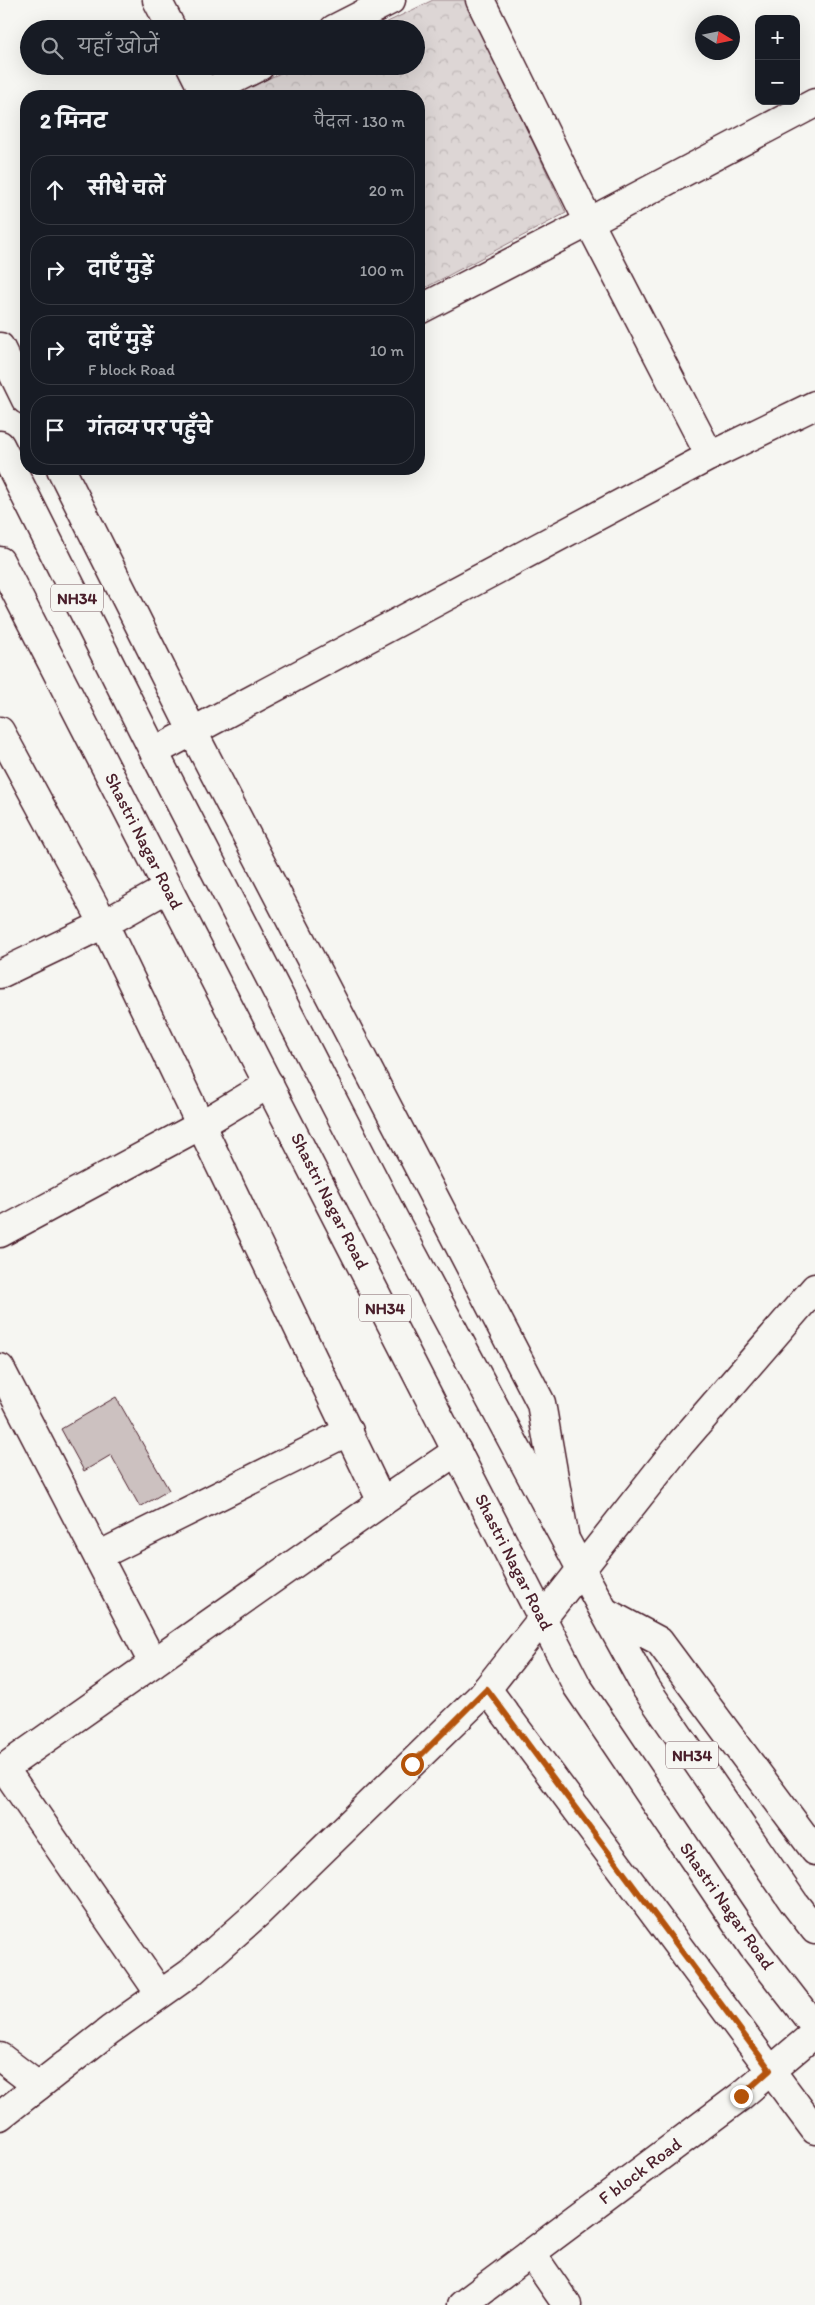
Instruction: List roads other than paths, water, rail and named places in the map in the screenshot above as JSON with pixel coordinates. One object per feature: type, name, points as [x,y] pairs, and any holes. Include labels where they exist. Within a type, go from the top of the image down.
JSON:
[{"type":"main road","points":[[157,0],[167,20]]},
{"type":"main road","points":[[352,20],[391,0]]},
{"type":"main road","points":[[480,0],[589,222],[710,456]]},
{"type":"main road","points":[[196,75],[203,90]]},
{"type":"main road","points":[[215,90],[243,75]]},
{"type":"main road","points":[[425,307],[815,103]]},
{"type":"main road","points":[[0,347],[20,388]]},
{"type":"main road","points":[[154,752],[710,456],[815,405]]},
{"type":"main road","name":"NH34","points":[[0,445],[154,752],[394,1219],[646,1688],[794,1903],[815,1930]]},
{"type":"main road","points":[[64,475],[193,732],[541,1403],[565,1537]]},
{"type":"main road","name":"Shastri Nagar Road","points":[[2,571],[168,888],[577,1686],[753,1948],[815,2027]]},
{"type":"main road","points":[[0,731],[104,924],[199,1126],[382,1502]]},
{"type":"main road","points":[[0,974],[104,924],[168,888]]},
{"type":"main road","points":[[0,1233],[199,1126],[269,1084]]},
{"type":"main road","points":[[0,2116],[110,2030],[189,1974],[258,1913],[487,1689],[582,1571],[681,1443],[815,1288]]},
{"type":"main road","points":[[0,1368],[153,1663]]},
{"type":"main road","points":[[98,1556],[349,1431]]},
{"type":"main road","points":[[160,1994],[2,1770],[457,1451]]},
{"type":"main road","points":[[605,1612],[659,1642],[815,1851]]},
{"type":"main road","points":[[487,1689],[815,2130]]},
{"type":"main road","name":"F block Road","points":[[462,2305],[741,2096],[815,2033]]},
{"type":"main road","points":[[0,2057],[38,2086]]},
{"type":"main road","points":[[531,2254],[568,2305]]}]
